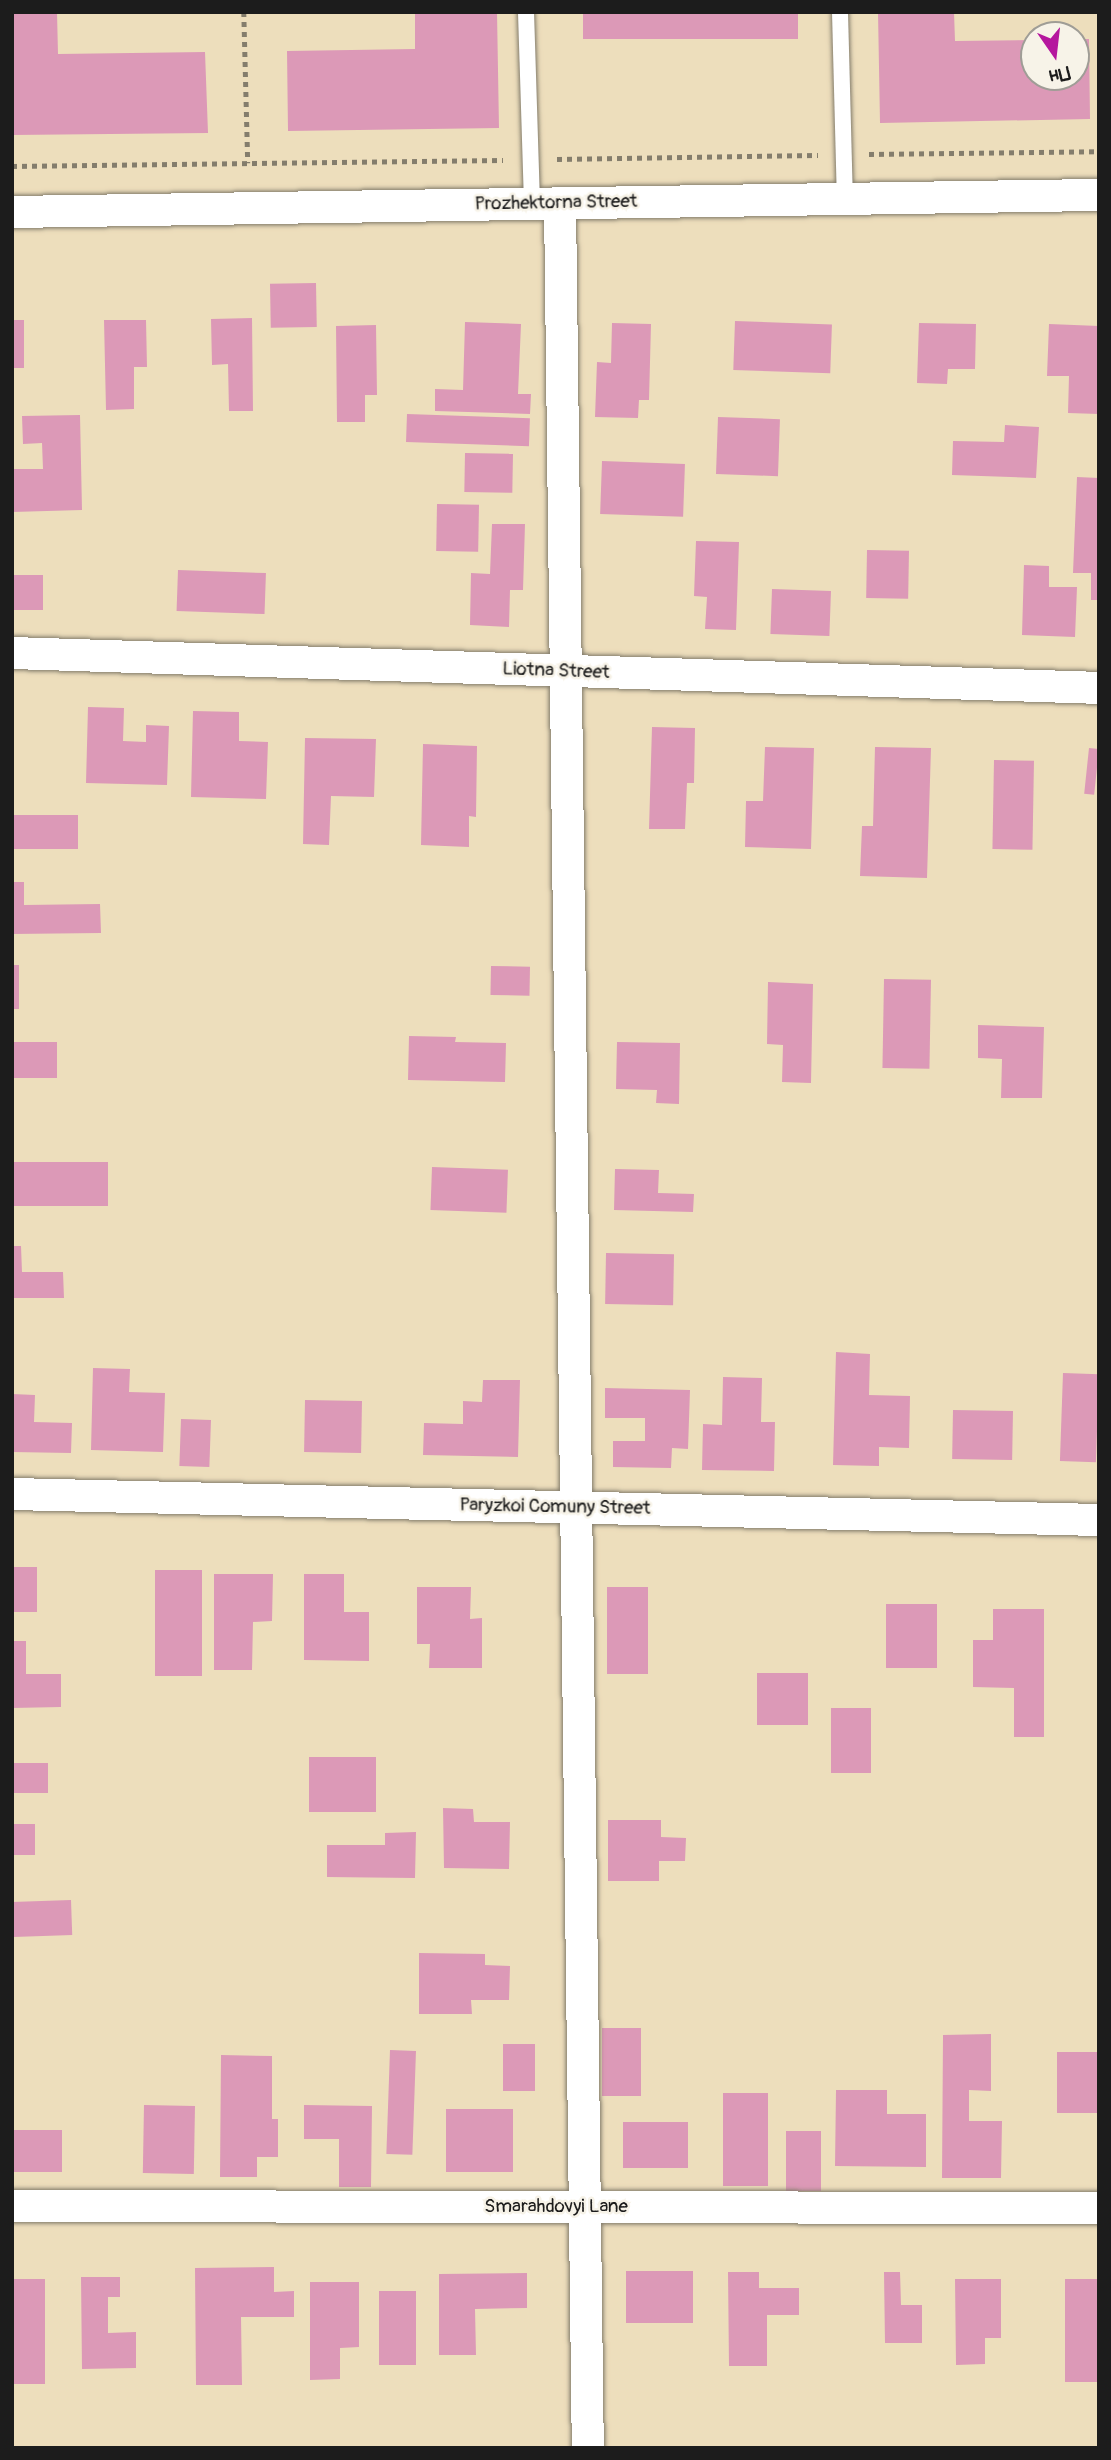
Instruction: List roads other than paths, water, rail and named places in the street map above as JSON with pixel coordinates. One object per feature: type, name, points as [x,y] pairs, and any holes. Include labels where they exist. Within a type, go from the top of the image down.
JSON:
[{"type":"street","name":"Prozhektorna Street","points":[[12,212],[1099,195]]},
{"type":"street","points":[[546,204],[566,671],[588,2448]]},
{"type":"street","name":"Liotna Street","points":[[12,653],[1099,688]]},
{"type":"street","name":"Paryzkoi Comuny Street","points":[[12,1494],[1099,1520]]},
{"type":"street","name":"Smarahdovyi Lane","points":[[12,2206],[1099,2208]]},
{"type":"lane","points":[[526,12],[546,204]]},
{"type":"lane","points":[[840,12],[845,197]]}]
